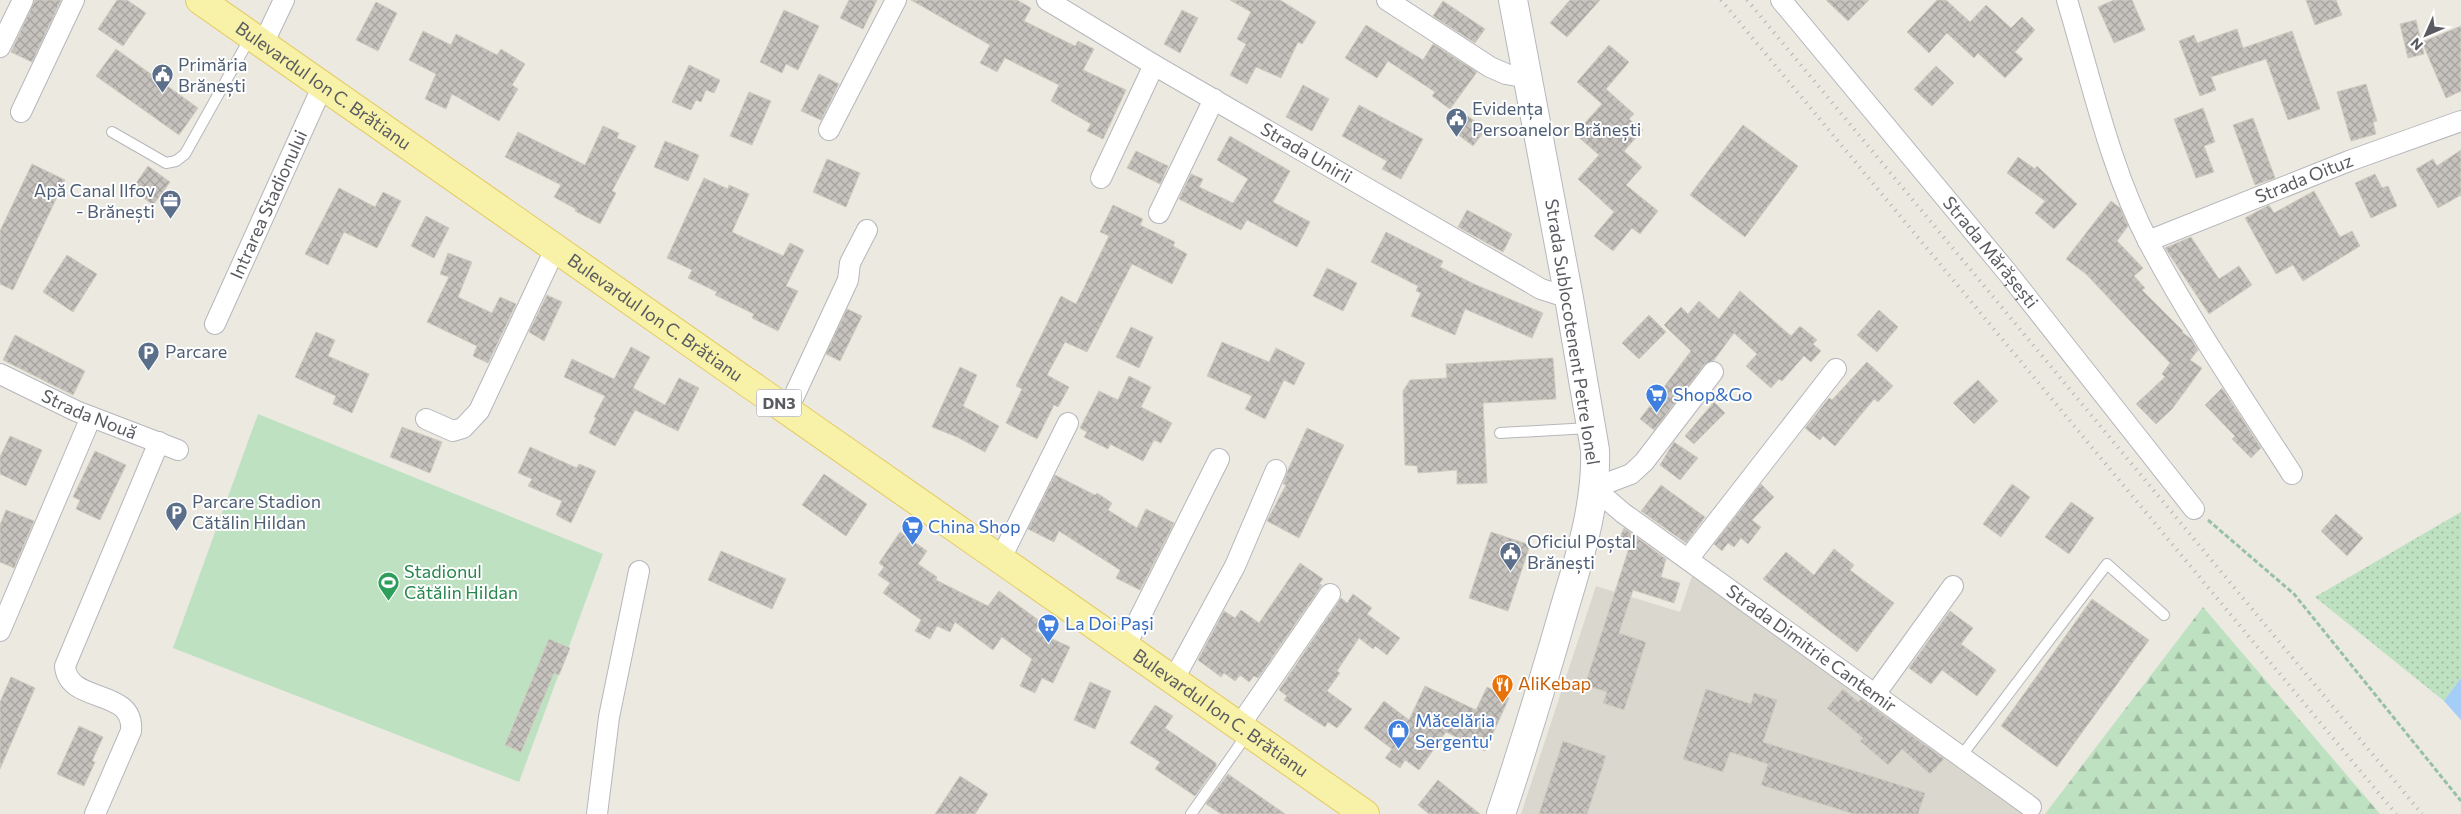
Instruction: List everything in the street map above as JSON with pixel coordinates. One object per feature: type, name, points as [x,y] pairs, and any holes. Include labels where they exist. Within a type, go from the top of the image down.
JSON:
[{"type":"main road","name":"Bulevardul Ion C. Brătianu","points":[[200,0],[1126,645],[1360,812]]},
{"type":"main road","name":"Strada Sublocotenent Petre Ionel","points":[[1501,814],[1545,678],[1571,586],[1594,488],[1595,450],[1569,298],[1513,0]]},
{"type":"street","points":[[0,47],[23,0]]},
{"type":"street","points":[[21,112],[74,0]]},
{"type":"street","points":[[257,40],[284,0]]},
{"type":"street","points":[[829,130],[896,0]]},
{"type":"street","name":"Strada Unirii","points":[[1047,0],[1154,65],[1540,289],[1569,298]]},
{"type":"street","points":[[1387,0],[1490,67],[1506,74],[1528,78]]},
{"type":"street","name":"Strada Mărășești","points":[[1781,0],[2007,272],[2194,509]]},
{"type":"street","points":[[2067,0],[2112,150],[2130,200],[2148,241],[2226,373],[2292,474]]},
{"type":"street","points":[[1101,178],[1154,65]]},
{"type":"street","name":"Intrarea Stadionului","points":[[215,324],[324,85]]},
{"type":"street","points":[[1159,213],[1214,99]]},
{"type":"street","name":"Strada Oituz","points":[[2148,241],[2349,160],[2461,121]]},
{"type":"street","points":[[788,409],[848,280],[850,263],[867,230]]},
{"type":"street","points":[[426,419],[453,431],[463,428],[479,411],[556,247]]},
{"type":"street","points":[[1688,559],[1836,369]]},
{"type":"street","points":[[1594,488],[1631,474],[1644,462],[1713,372]]},
{"type":"street","name":"Strada Nouă","points":[[0,374],[91,417],[178,450]]},
{"type":"street","points":[[0,631],[91,417]]},
{"type":"street","points":[[1001,558],[1068,423]]},
{"type":"street","points":[[95,814],[131,731],[132,720],[128,711],[118,704],[74,685],[66,676],[65,666],[159,442]]},
{"type":"street","points":[[1126,645],[1219,459]]},
{"type":"street","points":[[1174,679],[1235,566],[1276,470]]},
{"type":"street","name":"Strada Dimitrie Cantemir","points":[[1594,488],[1623,513],[1876,693],[2031,807]]},
{"type":"street","points":[[597,814],[609,717],[640,571]]},
{"type":"street","points":[[1876,693],[1953,586]]},
{"type":"street","points":[[1244,728],[1330,594]]},
{"type":"lane","points":[[112,132],[166,163],[185,154],[257,40]]},
{"type":"lane","points":[[1500,433],[1592,428]]},
{"type":"lane","points":[[1962,756],[2107,564],[2164,615]]},
{"type":"lane","points":[[1190,814],[1244,728]]},
{"type":"path","points":[[2194,509],[2294,594],[2461,801]]},
{"type":"shaded area","points":[[1694,570],[2027,814],[1521,814],[1596,586],[1680,612]]},
{"type":"green space","name":"Stadionul Cătălin Hildan","points":[[258,414],[603,554],[519,782],[173,648]]},
{"type":"green space","points":[[2461,512],[2461,678],[2444,701],[2315,597]]},
{"type":"green space","points":[[2203,607],[2380,814],[2045,814]]},
{"type":"water","points":[[2461,678],[2461,720],[2444,701]]},
{"type":"building","points":[[35,0],[61,0],[32,62],[11,52]]},
{"type":"building","points":[[117,0],[127,0],[146,13],[123,46],[98,29]]},
{"type":"building","points":[[849,0],[877,0],[863,29],[840,18]]},
{"type":"building","points":[[911,0],[1017,0],[1031,8],[1024,21],[1075,46],[1078,41],[1094,49],[1083,70],[1126,90],[1103,139],[1087,131],[1091,124],[1051,101],[1059,85],[1005,58],[997,72],[980,63],[990,45]]},
{"type":"building","points":[[1230,0],[1280,0],[1316,22],[1302,44],[1298,42],[1281,78],[1256,67],[1247,84],[1230,75],[1246,44],[1237,39],[1251,12]]},
{"type":"building","points":[[1570,0],[1600,0],[1567,37],[1550,23]]},
{"type":"building","points":[[1826,0],[1869,0],[1848,21]]},
{"type":"building","points":[[1937,0],[1946,0],[1970,22],[1986,5],[2011,28],[2022,17],[2035,30],[2015,52],[2023,59],[2005,78],[1978,53],[1974,58],[1947,33],[1929,53],[1907,32]]},
{"type":"building","points":[[2114,0],[2132,0],[2145,30],[2114,43],[2098,7]]},
{"type":"building","points":[[2306,0],[2336,0],[2342,15],[2315,25]]},
{"type":"building","points":[[1443,1],[1485,29],[1475,43],[1433,16]]},
{"type":"building","points":[[376,2],[397,13],[378,51],[356,40]]},
{"type":"building","points":[[784,10],[819,26],[798,70],[786,64],[782,73],[760,62]]},
{"type":"building","points":[[1182,10],[1198,18],[1180,53],[1164,44]]},
{"type":"building","points":[[2416,20],[2424,54],[2408,58],[2400,24]]},
{"type":"building","points":[[1366,25],[1423,60],[1433,44],[1477,72],[1450,109],[1432,96],[1435,92],[1388,61],[1377,78],[1345,58]]},
{"type":"building","points":[[2461,26],[2461,91],[2446,98],[2422,42]]},
{"type":"building","points":[[2237,29],[2243,48],[2292,31],[2320,109],[2288,120],[2266,59],[2211,77],[2216,90],[2200,96],[2179,41],[2194,35],[2197,43]]},
{"type":"building","points":[[423,31],[451,45],[456,34],[497,55],[501,49],[525,64],[512,85],[518,89],[499,121],[452,94],[446,109],[425,99],[436,74],[409,60]]},
{"type":"building","points":[[1609,45],[1629,62],[1606,89],[1634,114],[1629,119],[1643,130],[1624,151],[1642,167],[1626,185],[1658,211],[1640,234],[1632,228],[1613,251],[1594,236],[1614,212],[1578,179],[1599,155],[1575,134],[1602,104],[1577,82]]},
{"type":"building","points":[[116,49],[198,108],[179,135],[96,76]]},
{"type":"building","points":[[689,65],[720,80],[714,93],[706,90],[701,102],[696,100],[691,110],[672,102]]},
{"type":"building","points":[[1936,66],[1954,83],[1932,106],[1914,89]]},
{"type":"building","points":[[819,74],[839,84],[821,120],[801,111]]},
{"type":"building","points":[[2366,84],[2377,121],[2373,122],[2376,134],[2351,141],[2337,92]]},
{"type":"building","points":[[1303,85],[1329,99],[1312,131],[1286,117]]},
{"type":"building","points":[[749,92],[771,101],[752,145],[730,136]]},
{"type":"building","points":[[1359,105],[1423,139],[1401,179],[1382,169],[1387,161],[1342,136]]},
{"type":"building","points":[[2203,108],[2215,142],[2204,146],[2214,172],[2196,178],[2174,119]]},
{"type":"building","points":[[1465,114],[1486,129],[1473,146],[1452,130]]},
{"type":"building","points":[[2253,118],[2275,178],[2255,185],[2233,125]]},
{"type":"building","points":[[1743,125],[1798,166],[1745,237],[1690,195]]},
{"type":"building","points":[[603,126],[619,133],[617,138],[636,146],[612,191],[616,193],[600,224],[554,197],[561,185],[505,157],[518,132],[585,165]]},
{"type":"building","points":[[1230,136],[1290,171],[1273,202],[1310,222],[1297,247],[1247,220],[1241,230],[1179,199],[1191,174],[1203,179],[1199,187],[1233,203],[1248,179],[1217,160]]},
{"type":"building","points":[[665,141],[699,155],[688,181],[654,167]]},
{"type":"building","points":[[2461,150],[2461,195],[2438,208],[2416,169],[2433,159],[2437,166]]},
{"type":"building","points":[[1136,151],[1168,166],[1160,184],[1127,168]]},
{"type":"building","points":[[2018,157],[2035,169],[2037,166],[2077,204],[2054,229],[2035,213],[2045,201],[2007,173]]},
{"type":"building","points":[[827,159],[860,173],[846,207],[813,192]]},
{"type":"building","points":[[32,164],[65,180],[13,290],[0,284],[0,231]]},
{"type":"building","points":[[148,166],[170,182],[153,205],[132,189]]},
{"type":"building","points":[[2375,174],[2382,188],[2388,186],[2397,206],[2371,218],[2355,183]]},
{"type":"building","points":[[704,178],[728,189],[729,185],[749,194],[732,232],[783,256],[790,243],[804,250],[786,286],[798,291],[778,331],[752,318],[754,314],[715,295],[717,292],[688,278],[692,270],[667,258]]},
{"type":"building","points":[[339,188],[375,207],[383,192],[401,201],[377,248],[344,232],[328,265],[305,254]]},
{"type":"building","points":[[2314,191],[2340,237],[2352,231],[2360,246],[2303,281],[2293,265],[2276,274],[2245,218],[2269,205],[2274,213]]},
{"type":"building","points":[[2111,201],[2120,208],[2128,226],[2117,241],[2143,268],[2134,276],[2145,288],[2142,290],[2191,339],[2198,350],[2190,360],[2202,368],[2172,409],[2156,424],[2136,404],[2165,377],[2162,374],[2170,363],[2086,274],[2066,259]]},
{"type":"building","points":[[1113,205],[1143,219],[1140,225],[1175,242],[1173,246],[1187,254],[1172,284],[1132,264],[1087,352],[1065,342],[1047,375],[1069,387],[1058,407],[1054,405],[1037,439],[1006,423],[1022,389],[1016,386],[1061,296],[1076,304],[1109,236],[1100,232]]},
{"type":"building","points":[[1467,210],[1512,234],[1503,252],[1458,227]]},
{"type":"building","points":[[426,216],[449,228],[434,258],[411,246]]},
{"type":"building","points":[[1386,232],[1443,261],[1440,267],[1474,284],[1543,313],[1532,338],[1465,309],[1455,335],[1411,316],[1421,293],[1416,291],[1418,286],[1371,262]]},
{"type":"building","points":[[2191,237],[2219,279],[2239,266],[2252,285],[2209,314],[2165,248]]},
{"type":"building","points":[[448,253],[472,262],[458,297],[492,313],[500,297],[516,304],[488,363],[473,356],[477,346],[427,322],[449,277],[440,274]]},
{"type":"building","points":[[67,255],[97,274],[73,312],[43,292]]},
{"type":"building","points":[[1327,268],[1357,283],[1343,311],[1313,296]]},
{"type":"building","points":[[1740,291],[1791,336],[1800,326],[1817,340],[1813,344],[1821,351],[1811,362],[1804,356],[1782,381],[1779,379],[1771,388],[1746,366],[1757,354],[1734,333],[1714,360],[1704,365],[1654,430],[1640,419],[1691,351],[1664,325],[1681,307],[1688,314],[1699,301],[1719,319]]},
{"type":"building","points":[[547,295],[562,302],[544,341],[529,332]]},
{"type":"building","points":[[847,309],[862,316],[840,361],[826,354]]},
{"type":"building","points":[[1879,310],[1898,327],[1877,352],[1857,335]]},
{"type":"building","points":[[1649,315],[1666,332],[1639,359],[1622,343]]},
{"type":"building","points":[[1131,327],[1153,337],[1139,368],[1116,357]]},
{"type":"building","points":[[316,332],[335,340],[328,356],[369,374],[352,413],[333,404],[336,396],[295,377]]},
{"type":"building","points":[[15,335],[85,371],[73,395],[3,360]]},
{"type":"building","points":[[1222,342],[1269,362],[1276,348],[1305,363],[1294,385],[1284,380],[1265,419],[1245,409],[1252,396],[1207,376]]},
{"type":"building","points":[[631,347],[650,357],[633,388],[665,405],[679,378],[699,388],[678,431],[635,410],[615,446],[589,433],[596,418],[594,417],[605,396],[564,377],[572,359],[614,379]]},
{"type":"building","points":[[1553,358],[1556,399],[1483,403],[1487,483],[1457,484],[1457,470],[1418,473],[1417,466],[1405,465],[1403,391],[1410,380],[1447,378],[1446,364]]},
{"type":"building","points":[[1867,362],[1893,386],[1878,402],[1874,399],[1835,446],[1823,436],[1820,440],[1805,428],[1829,398],[1832,400]]},
{"type":"building","points":[[960,367],[977,375],[963,406],[999,426],[985,452],[957,437],[932,427]]},
{"type":"building","points":[[1129,376],[1151,387],[1141,407],[1172,423],[1161,443],[1154,440],[1143,461],[1110,444],[1108,449],[1084,437],[1087,432],[1080,428],[1099,391],[1118,400]]},
{"type":"building","points":[[1978,380],[1998,401],[1974,424],[1953,403]]},
{"type":"building","points":[[2222,388],[2261,448],[2251,458],[2232,439],[2235,436],[2205,405]]},
{"type":"building","points":[[1714,402],[1725,413],[1694,444],[1685,436]]},
{"type":"building","points":[[402,427],[442,442],[430,473],[390,457]]},
{"type":"building","points":[[1307,428],[1344,445],[1299,538],[1267,521],[1286,485],[1283,484],[1288,470]]},
{"type":"building","points":[[10,436],[42,450],[26,486],[0,474],[0,457]]},
{"type":"building","points":[[1674,442],[1698,458],[1680,480],[1660,465]]},
{"type":"building","points":[[530,447],[577,468],[579,464],[596,471],[571,523],[556,515],[562,501],[528,486],[532,479],[518,473]]},
{"type":"building","points":[[95,451],[126,465],[100,520],[76,509],[80,500],[73,497]]},
{"type":"building","points":[[824,474],[867,504],[846,536],[802,505]]},
{"type":"building","points":[[1055,475],[1095,495],[1097,493],[1112,503],[1108,510],[1137,528],[1146,509],[1174,523],[1140,590],[1116,578],[1120,570],[1059,531],[1054,542],[1028,529]]},
{"type":"building","points":[[1761,484],[1774,497],[1752,520],[1761,527],[1748,544],[1741,538],[1734,547],[1728,543],[1722,551],[1714,544]]},
{"type":"building","points":[[2012,484],[2030,497],[2001,537],[1983,524]]},
{"type":"building","points":[[1661,485],[1705,517],[1686,543],[1641,511]]},
{"type":"building","points":[[2071,502],[2094,518],[2069,554],[2045,537]]},
{"type":"building","points":[[6,510],[34,521],[14,568],[0,562],[0,525]]},
{"type":"building","points":[[2336,514],[2363,538],[2347,556],[2321,531]]},
{"type":"building","points":[[1624,528],[1666,559],[1661,577],[1680,583],[1674,603],[1633,590],[1619,633],[1646,642],[1624,710],[1603,703],[1607,692],[1585,685],[1629,548],[1617,544]]},
{"type":"building","points":[[900,532],[927,551],[918,564],[937,577],[936,580],[988,606],[999,591],[1041,622],[1035,631],[1070,647],[1053,683],[1042,678],[1035,693],[1020,686],[1032,659],[1002,637],[993,650],[955,622],[950,632],[937,626],[930,639],[915,631],[921,620],[883,593],[890,583],[878,575],[884,567],[879,563]]},
{"type":"building","name":"Oficiul Poștal Brănești","points":[[1491,532],[1530,545],[1508,611],[1469,598]]},
{"type":"building","points":[[1834,549],[1854,565],[1850,570],[1894,603],[1857,652],[1763,579],[1786,552],[1814,575]]},
{"type":"building","points":[[721,551],[786,579],[772,609],[708,580]]},
{"type":"building","points":[[1300,563],[1323,579],[1319,584],[1322,585],[1258,678],[1254,676],[1249,682],[1240,675],[1235,681],[1224,673],[1221,677],[1198,660],[1224,611],[1235,618],[1241,610],[1259,623]]},
{"type":"building","points":[[1353,594],[1372,608],[1367,614],[1400,638],[1387,655],[1375,646],[1373,649],[1359,638],[1337,671],[1340,673],[1327,691],[1352,709],[1337,728],[1328,722],[1325,727],[1284,700],[1287,696],[1279,690],[1341,598],[1347,603]]},
{"type":"building","points":[[2092,599],[2149,640],[2057,767],[2001,726]]},
{"type":"building","points":[[1950,611],[1973,628],[1961,644],[1996,670],[1977,696],[1942,670],[1931,684],[1909,668]]},
{"type":"building","points":[[549,639],[570,648],[559,675],[554,673],[521,752],[505,745]]},
{"type":"building","points":[[11,677],[35,688],[0,769],[0,702]]},
{"type":"building","points":[[1090,682],[1111,691],[1095,729],[1074,720]]},
{"type":"building","points":[[1425,686],[1476,710],[1487,687],[1509,698],[1485,751],[1446,732],[1419,770],[1405,760],[1400,768],[1385,758],[1392,749],[1364,728],[1384,701],[1409,720]]},
{"type":"building","points":[[1706,689],[1751,704],[1754,693],[1777,700],[1763,742],[1925,793],[1918,814],[1854,814],[1761,785],[1768,764],[1730,752],[1723,772],[1683,759]]},
{"type":"building","points":[[1843,689],[1858,702],[1861,699],[1944,759],[1930,774],[1902,749],[1888,765],[1860,741],[1863,738],[1827,708]]},
{"type":"building","points":[[1155,705],[1173,716],[1165,728],[1216,763],[1216,766],[1195,796],[1155,769],[1160,762],[1130,743]]},
{"type":"building","points":[[79,726],[103,737],[92,761],[95,762],[84,786],[57,774]]},
{"type":"building","points":[[1563,741],[1606,756],[1587,814],[1539,814]]},
{"type":"building","points":[[1228,774],[1285,814],[1221,814],[1206,804]]},
{"type":"building","points":[[960,776],[988,794],[975,814],[935,814]]},
{"type":"building","points":[[1438,780],[1480,814],[1429,814],[1418,805]]},
{"type":"railway","points":[[1721,0],[2396,814]]},
{"type":"railway","points":[[1747,0],[2422,814]]},
{"type":"place","name":"Primăria Brănești","points":[[162,94]]},
{"type":"place","name":"Evidența Persoanelor Brănești","points":[[1456,138]]},
{"type":"place","name":"Apă Canal Ilfov - Brănești","points":[[171,220]]},
{"type":"place","name":"Parcare","points":[[149,371]]},
{"type":"place","name":"Shop&Go","points":[[1657,414]]},
{"type":"place","name":"Parcare Stadion Cătălin Hildan","points":[[176,531]]},
{"type":"place","name":"China Shop","points":[[912,546]]},
{"type":"place","name":"Oficiul Poștal Brănești","points":[[1511,571]]},
{"type":"place","name":"Stadionul Cătălin Hildan","points":[[388,601]]},
{"type":"place","name":"La Doi Pași","points":[[1049,643]]},
{"type":"place","name":"AliKebap","points":[[1502,703]]},
{"type":"place","name":"Măcelăria Sergentu'","points":[[1399,750]]}]
